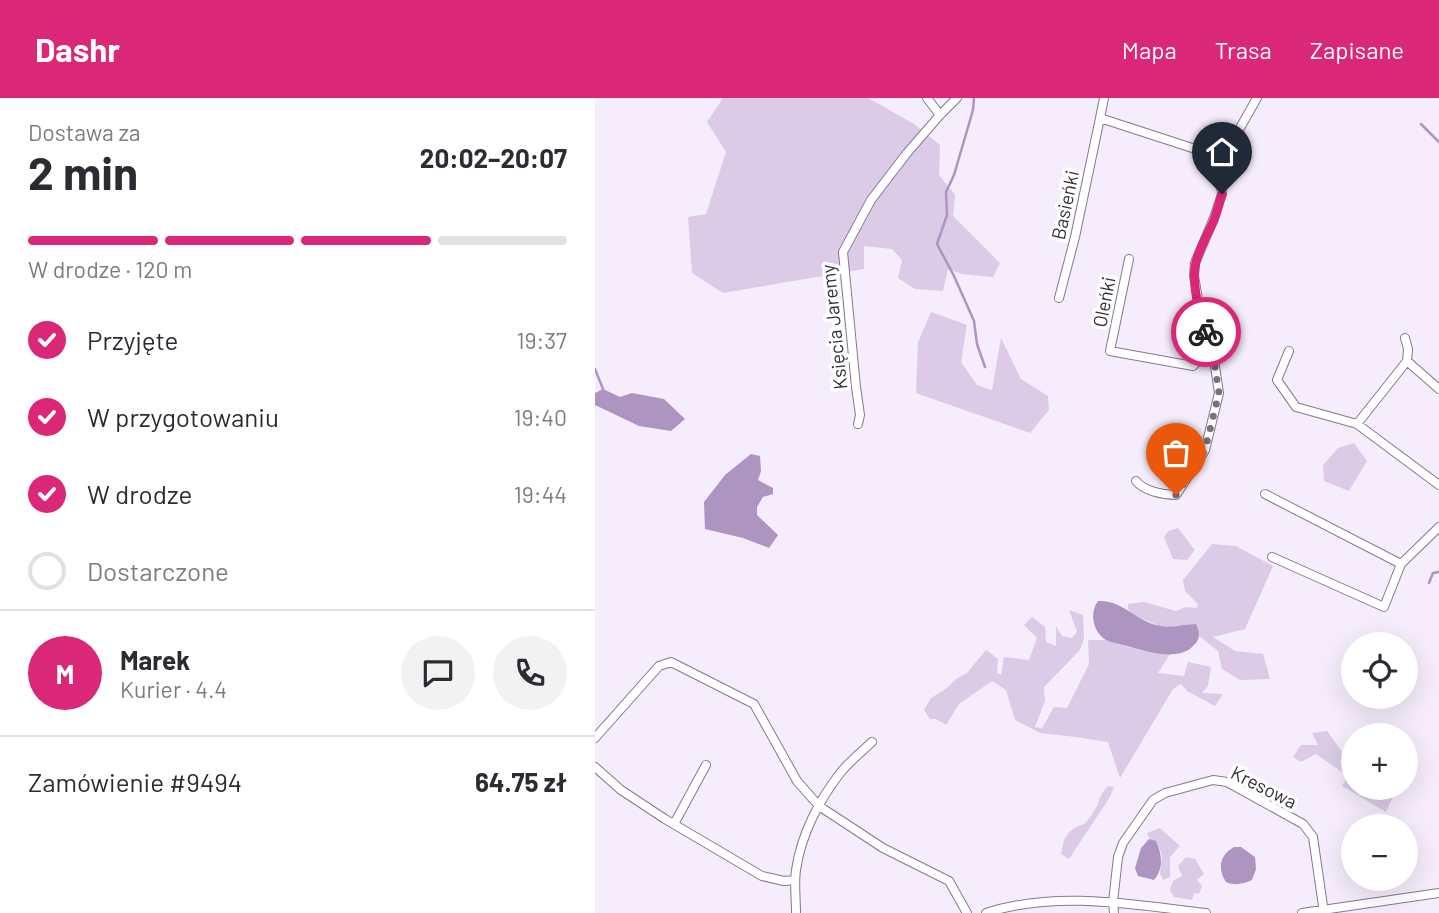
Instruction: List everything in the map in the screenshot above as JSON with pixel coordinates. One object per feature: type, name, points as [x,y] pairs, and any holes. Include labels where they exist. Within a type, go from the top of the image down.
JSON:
[{"type":"street","points":[[927,98],[940,115]]},
{"type":"street","name":"Księcia Jaremy","points":[[858,424],[860,415],[843,252],[870,200],[907,153],[957,98]]},
{"type":"street","name":"Basieńki","points":[[1059,298],[1075,237],[1104,98]]},
{"type":"street","points":[[1136,481],[1139,485],[1165,495],[1176,495],[1205,450],[1219,393],[1212,347],[1202,322],[1194,276],[1195,263],[1215,218],[1222,194],[1219,170],[1223,158],[1257,98]]},
{"type":"street","points":[[1100,118],[1223,158]]},
{"type":"street","name":"Oleńki","points":[[1129,259],[1110,351],[1193,366],[1212,347]]},
{"type":"street","points":[[1357,424],[1407,361],[1405,338]]},
{"type":"street","points":[[1289,351],[1277,380],[1296,407],[1357,424],[1439,485]]},
{"type":"street","points":[[1407,361],[1439,389]]},
{"type":"street","points":[[1265,494],[1401,564]]},
{"type":"street","points":[[1272,556],[1384,607],[1401,564],[1439,527]]},
{"type":"street","points":[[595,738],[659,666],[671,662],[754,704],[797,781],[819,806],[883,848],[949,881],[967,913]]},
{"type":"street","points":[[796,913],[796,880],[800,852],[813,817],[828,789],[871,742]]},
{"type":"street","points":[[674,824],[706,765]]},
{"type":"street","points":[[595,767],[621,790],[762,876],[784,881],[796,880]]},
{"type":"street","name":"Kresowa","points":[[1114,913],[1118,857],[1123,843],[1153,800],[1165,793],[1213,780],[1227,782],[1303,824],[1313,837],[1324,911]]},
{"type":"street","points":[[1302,913],[1439,893]]},
{"type":"street","points":[[986,913],[1034,901],[1113,902],[1206,913]]},
{"type":"shaded area","points":[[723,98],[868,98],[914,124],[940,145],[939,175],[955,195],[953,216],[1000,263],[993,277],[962,274],[948,269],[943,291],[915,289],[898,278],[902,260],[892,249],[864,246],[864,269],[723,293],[692,273],[688,217],[706,214],[726,152],[707,122]]},
{"type":"shaded area","points":[[931,312],[967,325],[961,362],[977,385],[992,390],[1001,338],[1021,379],[1048,396],[1049,410],[1030,433],[916,393],[918,342]]},
{"type":"shaded area","points":[[603,389],[620,397],[632,393],[664,399],[685,419],[671,431],[639,426],[595,405],[595,393]]},
{"type":"shaded area","points":[[1354,443],[1367,461],[1349,491],[1324,481],[1323,465],[1338,448]]},
{"type":"shaded area","points":[[751,454],[760,456],[761,471],[758,480],[773,488],[773,494],[763,497],[757,507],[757,515],[778,535],[769,548],[743,538],[705,529],[704,502],[725,475]]},
{"type":"shaded area","points":[[1178,528],[1195,550],[1187,560],[1173,559],[1164,537],[1168,531]]},
{"type":"shaded area","points":[[1212,544],[1236,546],[1273,566],[1245,629],[1213,637],[1235,651],[1263,654],[1270,679],[1240,680],[1222,669],[1218,651],[1199,636],[1196,624],[1161,627],[1132,614],[1128,609],[1128,604],[1144,602],[1176,611],[1186,607],[1197,608],[1198,604],[1185,591],[1183,580]]},
{"type":"shaded area","points":[[1098,601],[1115,604],[1145,621],[1161,626],[1196,624],[1198,639],[1191,648],[1177,654],[1151,652],[1108,641],[1095,627],[1093,617]]},
{"type":"shaded area","points":[[1069,610],[1083,615],[1084,638],[1080,650],[1044,687],[1045,701],[1035,727],[1042,728],[1054,707],[1067,708],[1089,664],[1088,640],[1105,640],[1139,650],[1170,654],[1158,673],[1184,676],[1188,662],[1211,667],[1208,686],[1202,693],[1223,694],[1215,706],[1187,691],[1181,684],[1173,689],[1120,778],[1108,742],[1040,733],[1015,720],[1006,690],[992,681],[959,704],[946,725],[936,719],[930,719],[924,710],[931,698],[967,673],[986,650],[998,659],[997,673],[1001,675],[1004,657],[1029,660],[1037,638],[1024,625],[1032,617],[1045,627],[1046,642],[1056,646],[1056,626],[1062,636],[1072,638],[1077,632]]},
{"type":"shaded area","points":[[1327,731],[1341,751],[1341,771],[1316,754],[1301,762],[1293,757],[1301,745],[1318,745],[1312,733]]},
{"type":"shaded area","points":[[1108,786],[1114,787],[1110,797],[1069,859],[1061,854],[1066,837],[1070,831],[1088,820]]},
{"type":"shaded area","points":[[1366,800],[1392,800],[1386,812]]},
{"type":"shaded area","points":[[1160,828],[1180,846],[1170,857],[1170,877],[1163,880],[1160,873],[1162,855],[1156,841],[1150,840],[1147,833]]},
{"type":"shaded area","points":[[1149,839],[1156,841],[1161,856],[1161,866],[1154,880],[1138,876],[1135,868],[1141,848]]},
{"type":"shaded area","points":[[1234,847],[1241,847],[1255,857],[1256,869],[1252,880],[1239,884],[1226,882],[1221,872],[1221,862]]},
{"type":"shaded area","points":[[1186,857],[1195,859],[1204,874],[1197,880],[1202,886],[1199,894],[1194,893],[1192,900],[1174,897],[1170,890],[1173,881],[1182,876],[1178,866]]},
{"type":"waterway","points":[[974,98],[954,175],[946,192],[947,215],[937,244],[974,321],[977,344],[985,367]]},
{"type":"waterway","points":[[1421,124],[1439,142]]},
{"type":"waterway","points":[[595,369],[603,389]]},
{"type":"waterway","points":[[1429,583],[1433,573],[1439,572]]},
{"type":"way so far","points":[[1176,495],[1205,450],[1219,393],[1212,347],[1206,332]]},
{"type":"route","points":[[1206,332],[1196,291],[1195,263],[1215,218],[1222,194]]}]
